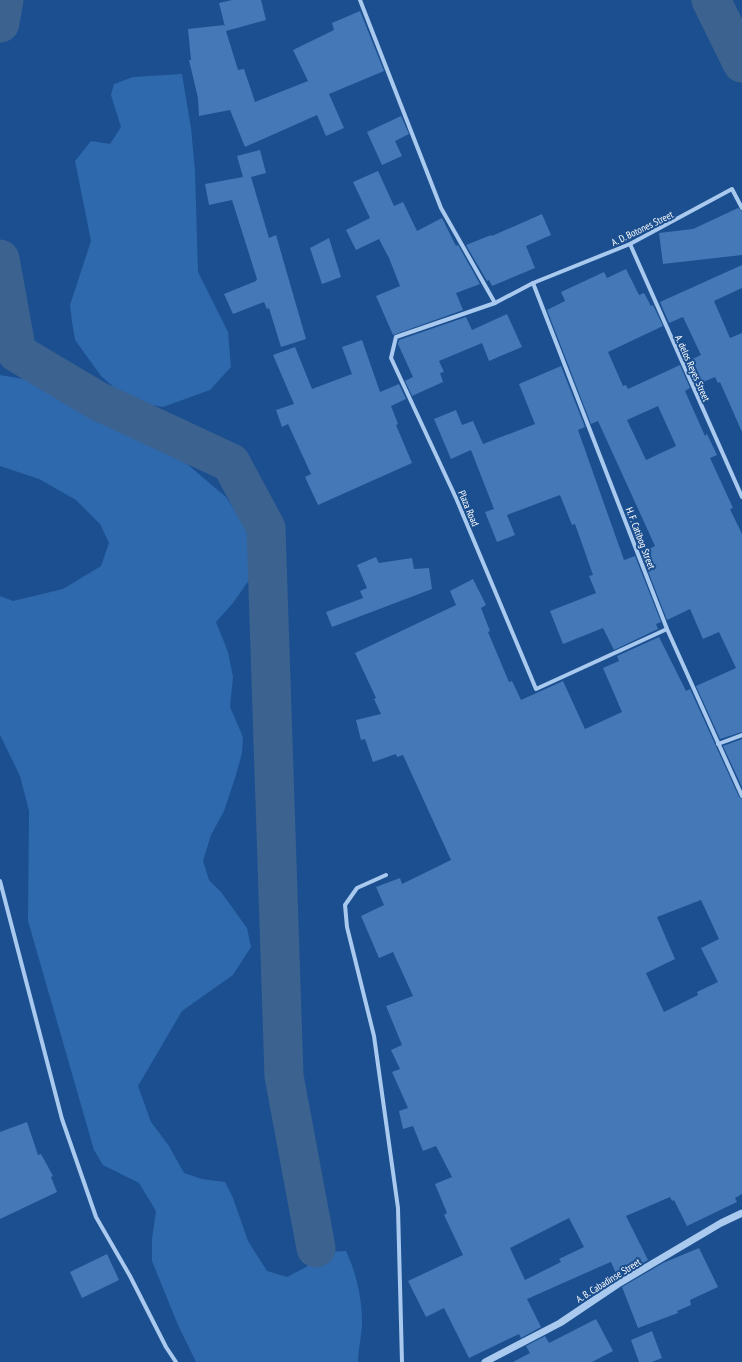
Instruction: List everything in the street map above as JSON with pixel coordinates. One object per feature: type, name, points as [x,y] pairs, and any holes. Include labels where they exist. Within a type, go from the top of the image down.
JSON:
[{"type":"street","points":[[360,0],[441,208],[495,302]]},
{"type":"street","name":"A. D. Botones Street","points":[[533,283],[630,244],[732,189],[742,208]]},
{"type":"street","name":"A. delos Reyes Street","points":[[630,244],[742,497]]},
{"type":"street","name":"Plaza Road","points":[[533,283],[495,302],[396,337],[391,358],[456,498],[536,689],[668,629]]},
{"type":"street","name":"H. F. Catibog Street","points":[[533,283],[668,629],[742,796]]},
{"type":"street","points":[[718,744],[742,735]]},
{"type":"street","points":[[386,875],[358,888],[344,905],[347,927],[374,1036],[398,1208],[402,1362]]},
{"type":"street","points":[[0,881],[62,1119],[96,1216],[130,1276],[166,1347],[176,1362]]},
{"type":"street","name":"A. B. Cabadinse Street","points":[[485,1362],[560,1323],[618,1284],[721,1223],[742,1213]]},
{"type":"shaded area","points":[[182,74],[191,128],[195,171],[198,272],[228,332],[231,367],[210,390],[163,407],[137,402],[116,389],[101,376],[75,340],[70,305],[91,241],[75,161],[91,141],[110,144],[121,127],[111,95],[114,84],[133,77]]},
{"type":"shaded area","points":[[0,375],[29,380],[66,402],[154,442],[181,459],[226,497],[249,532],[254,550],[252,576],[233,603],[216,622],[228,652],[233,677],[230,707],[243,737],[242,753],[224,811],[211,835],[203,861],[209,880],[221,892],[247,928],[251,947],[233,975],[182,1011],[138,1086],[151,1122],[169,1146],[184,1173],[202,1179],[225,1182],[233,1198],[248,1241],[267,1271],[287,1277],[306,1267],[325,1252],[346,1251],[350,1259],[360,1294],[362,1312],[358,1362],[196,1362],[178,1325],[152,1261],[152,1239],[156,1211],[139,1183],[103,1165],[94,1150],[28,921],[29,811],[20,776],[0,735],[0,596],[13,601],[63,589],[101,566],[109,543],[100,524],[76,500],[39,479],[0,466]]},
{"type":"building","points":[[232,0],[261,0],[266,20],[226,31],[238,70],[244,69],[255,102],[308,81],[293,50],[334,30],[332,23],[360,11],[384,71],[329,94],[344,128],[326,136],[317,115],[245,147],[230,110],[199,116],[198,98],[189,60],[191,60],[188,29],[224,25],[225,27],[219,3]]},
{"type":"building","points":[[401,116],[409,134],[395,141],[402,156],[382,165],[367,132]]},
{"type":"building","points":[[260,150],[266,173],[251,177],[269,238],[276,235],[306,339],[281,347],[269,308],[267,309],[264,302],[233,314],[224,294],[256,281],[257,279],[232,200],[209,205],[205,184],[243,177],[237,156]]},
{"type":"building","points":[[378,171],[394,206],[403,202],[417,231],[442,218],[456,246],[458,245],[480,284],[456,293],[463,310],[393,335],[376,296],[400,286],[389,258],[379,239],[356,250],[346,230],[370,218],[353,182]]},
{"type":"building","points":[[738,208],[742,211],[742,255],[663,264],[659,233],[693,229]]},
{"type":"building","points":[[542,214],[551,235],[526,246],[535,268],[492,286],[489,280],[487,281],[466,245],[491,235],[492,236]]},
{"type":"building","points":[[329,238],[341,277],[322,284],[310,248]]},
{"type":"building","points":[[742,265],[742,288],[714,301],[730,338],[742,333],[742,432],[720,382],[718,383],[715,377],[696,385],[686,362],[701,355],[683,317],[669,323],[660,302]]},
{"type":"building","points":[[626,269],[639,295],[644,293],[651,306],[653,305],[663,326],[608,352],[623,386],[626,385],[628,389],[680,365],[690,388],[685,391],[705,436],[707,434],[717,455],[710,458],[733,508],[730,509],[742,534],[742,732],[720,739],[696,686],[736,668],[719,632],[703,639],[690,609],[667,620],[641,553],[655,546],[598,421],[591,424],[547,310],[565,301],[561,292],[604,272],[607,278]],"holes":[[[658,406],[676,446],[646,460],[627,420]]]},
{"type":"building","points":[[507,314],[522,347],[489,361],[482,343],[439,361],[444,372],[440,373],[443,382],[412,396],[405,381],[413,377],[398,344],[399,340],[466,317],[472,330]]},
{"type":"building","points":[[362,340],[380,392],[399,384],[406,399],[391,406],[398,424],[396,425],[412,463],[318,505],[305,477],[311,474],[288,424],[282,427],[276,410],[294,404],[273,355],[295,347],[312,389],[352,374],[342,347]]},
{"type":"building","points":[[561,366],[585,427],[578,430],[624,560],[635,556],[661,622],[656,624],[658,629],[614,650],[603,628],[563,644],[550,611],[596,593],[589,576],[593,575],[575,524],[572,525],[560,495],[507,515],[515,535],[497,542],[485,512],[494,509],[471,450],[451,459],[434,419],[456,410],[462,425],[473,421],[483,444],[535,424],[519,384]]},
{"type":"building","points":[[376,557],[379,563],[412,558],[414,569],[429,568],[432,589],[332,627],[326,612],[363,598],[360,591],[367,588],[357,565]]},
{"type":"building","points":[[473,579],[486,605],[481,608],[490,631],[488,632],[509,682],[512,681],[521,700],[563,681],[585,729],[622,712],[603,668],[619,661],[617,656],[659,637],[686,691],[690,689],[739,797],[742,799],[742,1194],[735,1198],[737,1202],[687,1226],[674,1200],[672,1201],[670,1197],[626,1216],[648,1260],[618,1278],[611,1262],[527,1299],[541,1327],[521,1338],[519,1334],[469,1358],[444,1308],[426,1317],[408,1281],[463,1255],[444,1215],[447,1213],[435,1184],[452,1177],[436,1146],[423,1151],[413,1126],[403,1129],[399,1111],[408,1108],[392,1072],[400,1069],[391,1050],[402,1045],[386,1006],[413,996],[393,952],[379,958],[361,916],[384,905],[376,887],[400,878],[402,884],[451,860],[403,755],[397,757],[396,754],[373,762],[365,739],[361,740],[356,720],[381,714],[374,699],[376,698],[355,653],[456,605],[450,591]],"holes":[[[701,900],[719,939],[701,948],[718,982],[697,992],[698,995],[664,1012],[646,973],[675,959],[657,917]],[[569,1218],[584,1247],[559,1259],[561,1262],[525,1280],[510,1248]]]},
{"type":"building","points":[[742,739],[742,787],[723,746]]},
{"type":"building","points":[[27,1122],[38,1155],[41,1154],[53,1176],[51,1177],[57,1192],[0,1219],[0,1132]]},
{"type":"building","points":[[699,1248],[718,1287],[690,1300],[691,1305],[677,1311],[678,1313],[638,1328],[622,1287],[663,1263]]},
{"type":"building","points":[[107,1254],[119,1280],[82,1298],[70,1272]]},
{"type":"building","points":[[596,1319],[613,1351],[592,1362],[513,1362],[530,1353],[526,1346],[545,1336],[549,1343]]},
{"type":"building","points":[[652,1331],[662,1358],[652,1362],[639,1362],[631,1340]]},
{"type":"waterway","points":[[0,23],[4,0]]},
{"type":"waterway","points":[[711,0],[742,63]]},
{"type":"waterway","points":[[0,259],[17,353],[98,401],[231,463],[266,528],[284,1076],[316,1248]]}]
